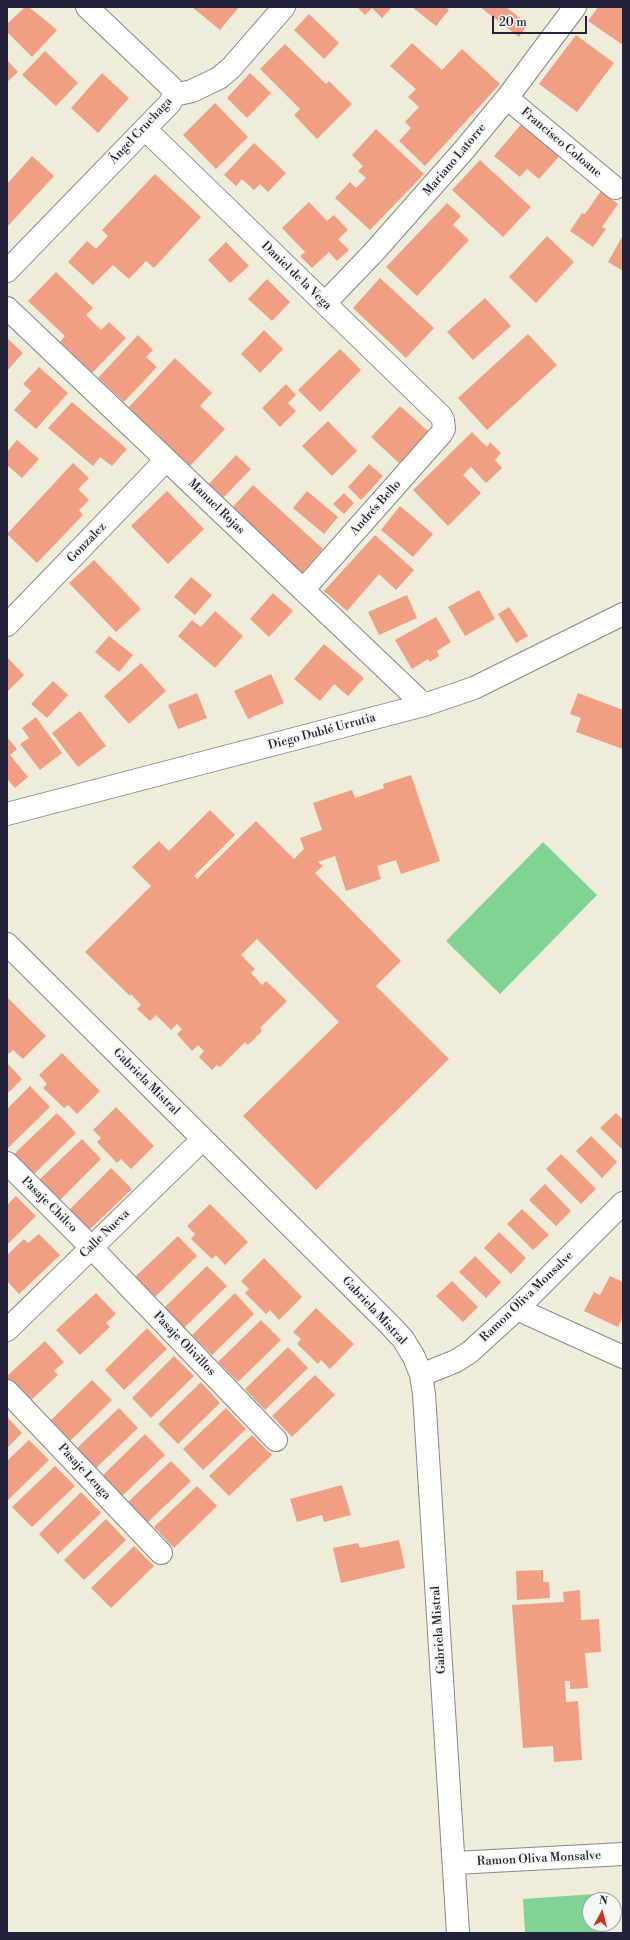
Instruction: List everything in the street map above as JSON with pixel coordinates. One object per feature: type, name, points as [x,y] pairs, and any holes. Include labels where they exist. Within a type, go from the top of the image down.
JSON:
[{"type":"street","points":[[86,7],[172,87],[174,95]]},
{"type":"street","name":"Ángel Cruchaga","points":[[7,271],[170,103],[174,95],[192,92],[218,78],[231,68],[284,7]]},
{"type":"street","name":"Mariano Latorre","points":[[325,303],[420,201],[507,98],[575,7]]},
{"type":"street","name":"Francisco Coloane","points":[[507,98],[615,188]]},
{"type":"street","name":"Daniel de la Vega","points":[[145,129],[441,416],[445,424]]},
{"type":"street","name":"Manuel Rojas","points":[[7,308],[424,706]]},
{"type":"street","name":"Andrés Bello","points":[[303,590],[441,434],[445,424]]},
{"type":"street","name":"Gonzalez","points":[[7,625],[166,460]]},
{"type":"street","name":"Diego Dublé Urrutia","points":[[7,814],[424,706],[474,688],[505,674],[623,614]]},
{"type":"street","name":"Gabriela Mistral","points":[[7,944],[404,1339],[414,1357],[424,1394],[455,1863],[458,1933]]},
{"type":"street","name":"Calle Nueva","points":[[7,1330],[203,1139]]},
{"type":"street","name":"Pasaje Chilco","points":[[7,1164],[92,1248]]},
{"type":"street","name":"Ramon Oliva Monsalve","points":[[420,1375],[456,1361],[470,1352],[517,1309],[623,1203]]},
{"type":"street","name":"Pasaje Olivillos","points":[[92,1248],[276,1440]]},
{"type":"street","points":[[517,1309],[623,1357]]},
{"type":"street","name":"Pasaje Lenga","points":[[7,1391],[160,1553]]},
{"type":"street","name":"Ramon Oliva Monsalve","points":[[455,1863],[623,1854]]},
{"type":"green space","points":[[543,842],[597,895],[500,994],[446,941]]},
{"type":"green space","points":[[582,1895],[582,1932],[598,1933],[525,1933],[523,1899]]},
{"type":"building","points":[[25,7],[29,7],[57,30],[32,57],[7,32],[7,24]]},
{"type":"building","points":[[192,7],[239,7],[220,30]]},
{"type":"building","points":[[357,7],[392,7],[382,18],[372,8],[365,15]]},
{"type":"building","points":[[412,7],[446,7],[449,10],[436,26]]},
{"type":"building","points":[[480,7],[506,7],[528,24],[519,37]]},
{"type":"building","points":[[598,7],[623,7],[623,45],[588,21]]},
{"type":"building","points":[[309,14],[339,43],[324,59],[294,30]]},
{"type":"building","points":[[576,35],[614,63],[577,112],[539,84]]},
{"type":"building","points":[[412,43],[442,70],[462,49],[500,84],[425,166],[399,141],[411,128],[405,122],[419,107],[408,97],[416,89],[390,66]]},
{"type":"building","points":[[285,44],[326,84],[329,81],[352,104],[317,139],[294,115],[300,109],[260,69]]},
{"type":"building","points":[[45,51],[78,83],[56,106],[22,75]]},
{"type":"building","points":[[7,60],[18,72],[7,82]]},
{"type":"building","points":[[102,73],[129,98],[98,133],[71,108]]},
{"type":"building","points":[[250,73],[271,93],[247,118],[227,98]]},
{"type":"building","points":[[215,103],[248,137],[216,169],[183,135]]},
{"type":"building","points":[[525,120],[563,152],[539,179],[527,169],[520,177],[494,156]]},
{"type":"building","points":[[376,129],[424,174],[370,230],[335,198],[350,182],[356,188],[366,178],[358,171],[363,166],[352,155]]},
{"type":"building","points":[[254,143],[286,173],[268,192],[260,184],[254,190],[242,179],[236,186],[224,175]]},
{"type":"building","points":[[32,156],[54,176],[7,227],[7,184]]},
{"type":"building","points":[[480,160],[531,207],[503,237],[452,190]]},
{"type":"building","points":[[155,174],[201,217],[154,268],[146,261],[129,279],[113,265],[93,285],[68,262],[87,241],[96,249],[108,236],[102,230]]},
{"type":"building","points":[[601,191],[618,204],[602,227],[606,229],[593,247],[570,231],[582,213],[585,214]]},
{"type":"building","points":[[309,202],[327,221],[334,215],[348,230],[338,239],[349,250],[337,261],[329,252],[312,268],[300,256],[305,252],[282,228]]},
{"type":"building","points":[[447,203],[461,216],[453,225],[469,240],[417,296],[386,267]]},
{"type":"building","points":[[547,236],[574,262],[536,303],[509,277]]},
{"type":"building","points":[[622,237],[623,238],[623,271],[608,262]]},
{"type":"building","points":[[226,242],[249,266],[230,283],[208,260]]},
{"type":"building","points":[[56,272],[93,308],[86,315],[101,330],[109,322],[126,338],[92,373],[60,342],[65,336],[28,301]]},
{"type":"building","points":[[380,278],[434,328],[406,358],[353,308]]},
{"type":"building","points":[[267,279],[290,302],[272,321],[248,299]]},
{"type":"building","points":[[485,298],[511,326],[473,360],[447,332]]},
{"type":"building","points":[[264,330],[283,349],[260,373],[241,354]]},
{"type":"building","points":[[528,334],[557,365],[487,430],[458,398]]},
{"type":"building","points":[[138,335],[153,350],[146,357],[157,367],[124,402],[98,378]]},
{"type":"building","points":[[7,338],[23,353],[7,371]]},
{"type":"building","points":[[340,349],[361,370],[320,412],[298,390]]},
{"type":"building","points":[[175,358],[212,393],[200,406],[225,429],[190,466],[128,408]]},
{"type":"building","points":[[39,367],[68,393],[36,429],[14,410],[31,391],[23,384]]},
{"type":"building","points":[[286,384],[296,395],[288,403],[296,411],[280,427],[262,408]]},
{"type":"building","points":[[72,402],[127,449],[112,466],[100,457],[93,466],[48,428]]},
{"type":"building","points":[[400,406],[429,432],[400,464],[371,437]]},
{"type":"building","points":[[328,421],[357,451],[332,476],[302,446]]},
{"type":"building","points":[[472,432],[487,447],[490,442],[501,453],[495,460],[502,468],[486,483],[471,467],[463,475],[481,493],[448,526],[413,490]]},
{"type":"building","points":[[17,440],[39,459],[22,478],[7,465],[7,452]]},
{"type":"building","points":[[236,455],[251,469],[221,500],[206,487]]},
{"type":"building","points":[[73,463],[89,478],[78,489],[89,500],[79,510],[83,515],[37,563],[7,534]]},
{"type":"building","points":[[369,464],[383,476],[361,500],[348,487]]},
{"type":"building","points":[[253,485],[323,549],[301,574],[230,510]]},
{"type":"building","points":[[167,491],[204,529],[168,564],[131,526]]},
{"type":"building","points":[[307,491],[338,517],[324,534],[293,508]]},
{"type":"building","points":[[344,493],[354,503],[344,514],[333,504]]},
{"type":"building","points":[[400,506],[433,534],[413,557],[381,530]]},
{"type":"building","points":[[375,535],[414,570],[396,590],[379,574],[347,611],[324,591]]},
{"type":"building","points":[[94,560],[141,609],[116,632],[69,583]]},
{"type":"building","points":[[191,577],[212,595],[195,615],[174,597]]},
{"type":"building","points":[[479,590],[495,619],[465,636],[448,607]]},
{"type":"building","points":[[273,593],[293,611],[269,637],[250,619]]},
{"type":"building","points":[[407,595],[417,618],[379,635],[368,612]]},
{"type":"building","points":[[509,607],[528,636],[516,643],[498,614]]},
{"type":"building","points":[[215,611],[243,636],[215,668],[178,636],[192,620],[201,627]]},
{"type":"building","points":[[436,617],[451,642],[437,651],[439,656],[430,662],[428,659],[412,669],[395,640]]},
{"type":"building","points":[[109,636],[133,655],[119,672],[95,652]]},
{"type":"building","points":[[324,644],[364,678],[348,696],[334,684],[320,701],[294,679]]},
{"type":"building","points":[[7,657],[24,675],[8,691],[7,690]]},
{"type":"building","points":[[141,663],[166,691],[129,724],[104,696]]},
{"type":"building","points":[[271,674],[284,703],[248,719],[234,691]]},
{"type":"building","points":[[53,681],[68,695],[47,718],[31,704]]},
{"type":"building","points":[[197,693],[207,718],[178,729],[168,705]]},
{"type":"building","points":[[578,693],[623,710],[623,749],[576,732],[581,718],[570,714]]},
{"type":"building","points":[[80,711],[106,746],[78,767],[52,733]]},
{"type":"building","points":[[36,717],[62,753],[40,770],[20,744],[29,738],[22,728]]},
{"type":"building","points":[[7,737],[17,749],[10,755],[28,777],[15,788],[7,779]]},
{"type":"building","points":[[411,775],[440,861],[401,874],[396,860],[377,866],[381,879],[346,891],[335,856],[318,862],[323,866],[315,873],[401,961],[376,986],[449,1059],[316,1190],[243,1116],[339,1022],[257,939],[241,955],[255,969],[251,973],[262,985],[266,981],[287,1001],[260,1028],[262,1031],[248,1045],[245,1042],[220,1067],[217,1065],[212,1070],[199,1057],[204,1051],[198,1045],[192,1051],[177,1034],[182,1029],[177,1024],[171,1030],[156,1015],[150,1021],[137,1009],[141,1005],[131,994],[130,996],[85,952],[151,886],[132,867],[159,841],[169,851],[210,810],[235,835],[194,876],[197,879],[256,821],[294,859],[304,849],[300,838],[322,830],[313,803],[352,790],[355,798],[384,788],[383,784]]},
{"type":"building","points":[[8,998],[46,1036],[23,1059],[13,1050],[9,1054],[7,1051]]},
{"type":"building","points":[[62,1053],[100,1091],[77,1114],[68,1105],[64,1108],[43,1088],[47,1084],[39,1075]]},
{"type":"building","points":[[7,1063],[22,1079],[7,1094]]},
{"type":"building","points":[[30,1086],[50,1107],[7,1149],[7,1109]]},
{"type":"building","points":[[116,1107],[154,1146],[131,1169],[121,1159],[117,1163],[97,1142],[101,1138],[93,1130]]},
{"type":"building","points":[[57,1113],[76,1133],[33,1175],[13,1155]]},
{"type":"building","points":[[616,1113],[623,1120],[623,1150],[600,1128]]},
{"type":"building","points":[[591,1136],[617,1162],[602,1178],[576,1151]]},
{"type":"building","points":[[82,1139],[101,1159],[59,1201],[39,1180]]},
{"type":"building","points":[[561,1154],[596,1189],[581,1204],[546,1169]]},
{"type":"building","points":[[111,1168],[132,1189],[88,1231],[69,1210]]},
{"type":"building","points":[[545,1184],[571,1211],[556,1226],[529,1200]]},
{"type":"building","points":[[16,1196],[36,1216],[7,1245],[7,1205]]},
{"type":"building","points":[[210,1204],[248,1242],[225,1265],[216,1255],[212,1259],[191,1239],[195,1234],[187,1226]]},
{"type":"building","points":[[522,1209],[549,1235],[533,1250],[507,1224]]},
{"type":"building","points":[[499,1232],[526,1258],[511,1274],[484,1248]]},
{"type":"building","points":[[39,1234],[60,1255],[19,1294],[7,1281],[7,1255],[24,1239],[28,1243]]},
{"type":"building","points":[[178,1236],[197,1256],[154,1298],[135,1277]]},
{"type":"building","points":[[475,1256],[501,1282],[486,1298],[459,1272]]},
{"type":"building","points":[[264,1258],[302,1297],[279,1320],[270,1310],[266,1314],[245,1293],[249,1289],[241,1281]]},
{"type":"building","points":[[207,1266],[227,1286],[184,1328],[165,1307]]},
{"type":"building","points":[[610,1276],[623,1282],[623,1316],[618,1327],[584,1311],[594,1292],[600,1295]]},
{"type":"building","points":[[452,1281],[478,1307],[463,1322],[436,1296]]},
{"type":"building","points":[[96,1293],[116,1314],[106,1323],[110,1327],[80,1355],[56,1330]]},
{"type":"building","points":[[235,1293],[254,1314],[212,1355],[192,1335]]},
{"type":"building","points":[[316,1308],[354,1344],[330,1369],[321,1360],[318,1364],[297,1344],[301,1339],[293,1332]]},
{"type":"building","points":[[261,1320],[281,1340],[238,1382],[218,1362]]},
{"type":"building","points":[[147,1328],[167,1349],[124,1390],[105,1370]]},
{"type":"building","points":[[45,1341],[64,1362],[54,1371],[58,1375],[28,1403],[7,1380],[7,1376]]},
{"type":"building","points":[[288,1347],[308,1368],[265,1410],[245,1389]]},
{"type":"building","points":[[174,1356],[194,1376],[151,1418],[132,1398]]},
{"type":"building","points":[[315,1375],[335,1395],[292,1437],[272,1416]]},
{"type":"building","points":[[92,1380],[112,1400],[69,1442],[49,1422]]},
{"type":"building","points":[[201,1382],[220,1403],[178,1444],[158,1424]]},
{"type":"building","points":[[119,1408],[138,1428],[95,1469],[76,1449]]},
{"type":"building","points":[[226,1408],[246,1429],[203,1470],[183,1449]]},
{"type":"building","points":[[7,1417],[22,1433],[7,1448]]},
{"type":"building","points":[[145,1434],[165,1455],[122,1496],[102,1476]]},
{"type":"building","points":[[252,1435],[272,1455],[229,1496],[209,1476]]},
{"type":"building","points":[[29,1440],[49,1460],[7,1501],[7,1461]]},
{"type":"building","points":[[171,1461],[191,1481],[148,1522],[128,1502]]},
{"type":"building","points":[[55,1466],[75,1486],[32,1527],[12,1507]]},
{"type":"building","points":[[342,1485],[351,1515],[324,1522],[322,1515],[297,1522],[290,1499]]},
{"type":"building","points":[[197,1486],[217,1506],[174,1548],[154,1527]]},
{"type":"building","points":[[81,1492],[101,1513],[58,1554],[39,1534]]},
{"type":"building","points":[[106,1519],[126,1540],[84,1580],[64,1560]]},
{"type":"building","points":[[399,1540],[405,1568],[341,1583],[333,1548],[358,1543],[360,1548]]},
{"type":"building","points":[[134,1546],[154,1566],[111,1608],[91,1588]]},
{"type":"building","points":[[543,1570],[543,1582],[549,1582],[550,1598],[517,1600],[516,1571]]},
{"type":"building","points":[[580,1590],[581,1620],[599,1619],[601,1652],[585,1653],[588,1688],[570,1689],[570,1681],[565,1681],[566,1702],[578,1701],[582,1760],[554,1762],[553,1746],[523,1748],[512,1605],[564,1602],[563,1592]]}]
